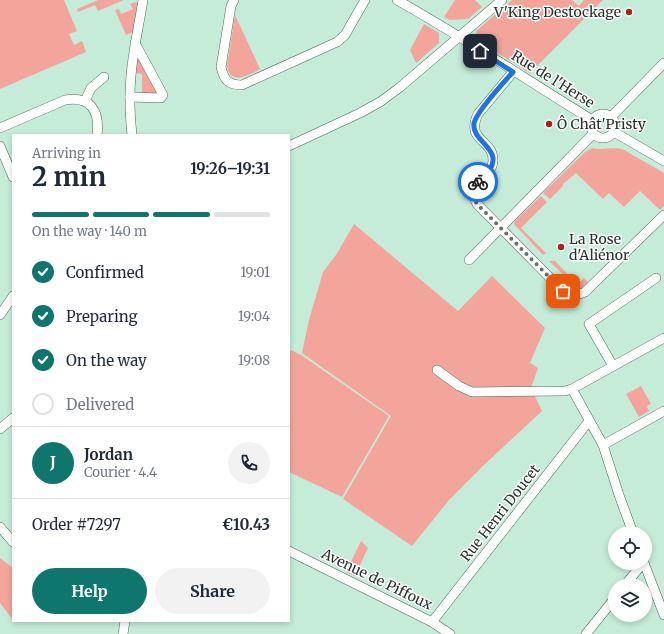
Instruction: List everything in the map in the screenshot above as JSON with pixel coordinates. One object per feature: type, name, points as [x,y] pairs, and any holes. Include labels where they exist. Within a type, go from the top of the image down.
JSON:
[{"type":"street","points":[[132,134],[130,77],[143,0]]},
{"type":"street","points":[[234,0],[231,6],[221,67],[223,76],[228,82],[234,85],[242,85],[337,42],[345,35],[365,0]]},
{"type":"street","name":"Rue de l'Herse","points":[[397,0],[448,29],[513,72],[592,120]]},
{"type":"street","points":[[290,146],[380,102],[399,88],[502,0]]},
{"type":"street","points":[[130,97],[161,98],[163,96],[135,43]]},
{"type":"street","points":[[611,116],[664,63]]},
{"type":"street","points":[[513,72],[478,114],[474,123],[474,130],[478,138],[487,146],[492,154],[493,162],[491,168],[478,182],[474,190],[474,198],[477,204],[563,291],[569,295],[577,296],[586,292],[664,215]]},
{"type":"street","points":[[85,101],[91,88],[104,77]]},
{"type":"street","points":[[0,128],[65,100],[75,98],[85,101],[92,107],[97,116],[97,134]]},
{"type":"street","points":[[601,114],[611,116],[615,124],[614,132],[604,139],[596,137],[590,127],[592,120],[601,114]]},
{"type":"street","points":[[614,132],[664,161]]},
{"type":"street","points":[[468,260],[593,134]]},
{"type":"street","points":[[0,146],[12,175]]},
{"type":"street","points":[[613,366],[589,324],[656,278]]},
{"type":"street","points":[[0,315],[12,297]]},
{"type":"street","points":[[437,370],[459,386],[472,392],[564,391],[572,389],[664,338]]},
{"type":"street","points":[[572,389],[603,444],[630,526]]},
{"type":"street","points":[[603,444],[664,411]]},
{"type":"street","points":[[0,430],[12,419]]},
{"type":"street","name":"Rue Henri Doucet","points":[[432,622],[589,421]]},
{"type":"street","points":[[0,528],[12,541]]},
{"type":"street","name":"Avenue de Piffoux","points":[[290,551],[432,622],[450,634]]},
{"type":"street","points":[[631,578],[637,570]]},
{"type":"street","points":[[646,570],[664,615]]},
{"type":"street","points":[[586,634],[608,607]]},
{"type":"street","points":[[123,634],[125,622]]},
{"type":"shaded area","points":[[0,0],[64,0],[77,31],[69,34],[74,45],[82,41],[86,52],[0,89]]},
{"type":"shaded area","points":[[98,0],[124,0],[98,11],[95,5],[78,12],[77,9]]},
{"type":"shaded area","points":[[455,0],[475,0],[482,7],[468,19],[450,20],[444,17]]},
{"type":"shaded area","points":[[512,0],[572,0],[579,6],[584,0],[603,0],[530,73],[478,41],[476,31]]},
{"type":"shaded area","points":[[135,2],[138,4],[133,32],[126,35],[115,10],[119,9],[121,14],[133,9],[130,4]]},
{"type":"shaded area","points":[[235,15],[260,69],[246,76],[240,77],[232,76],[227,66]]},
{"type":"shaded area","points":[[424,24],[439,33],[439,43],[416,63],[410,50]]},
{"type":"shaded area","points":[[139,56],[158,92],[156,95],[142,95],[142,74],[135,73],[137,57]]},
{"type":"shaded area","points":[[592,148],[616,148],[624,150],[664,173],[664,206],[660,210],[640,191],[624,207],[609,193],[603,199],[576,173],[563,184],[563,186],[550,199],[543,193],[585,152]]},
{"type":"shaded area","points":[[541,196],[547,202],[521,228],[546,253],[543,255],[514,224],[515,221]]},
{"type":"shaded area","points":[[354,224],[458,311],[492,276],[545,328],[530,363],[538,368],[531,388],[542,411],[449,500],[412,546],[343,499],[391,416],[302,353],[309,320],[323,272],[336,255]]},
{"type":"shaded area","points":[[549,261],[555,261],[577,284],[584,278],[588,282],[581,289],[578,289]]},
{"type":"shaded area","points":[[290,350],[301,355],[389,416],[342,497],[290,472]]},
{"type":"shaded area","points":[[641,386],[651,404],[647,406],[649,411],[639,417],[626,394]]},
{"type":"shaded area","points":[[361,541],[368,548],[355,576],[346,572]]},
{"type":"shaded area","points":[[0,558],[12,567],[12,619],[0,603]]},
{"type":"way so far","points":[[478,182],[474,190],[474,198],[477,204],[563,291]]},
{"type":"place","name":"V'King Destockage","points":[[629,12]]},
{"type":"place","name":"Ô Chât'Pristy","points":[[549,124]]},
{"type":"place","name":"La Rose d'Aliénor","points":[[561,247]]},
{"type":"route","points":[[478,182],[491,168],[493,162],[492,154],[487,146],[478,138],[474,130],[474,123],[478,114],[513,72],[480,51]]}]
